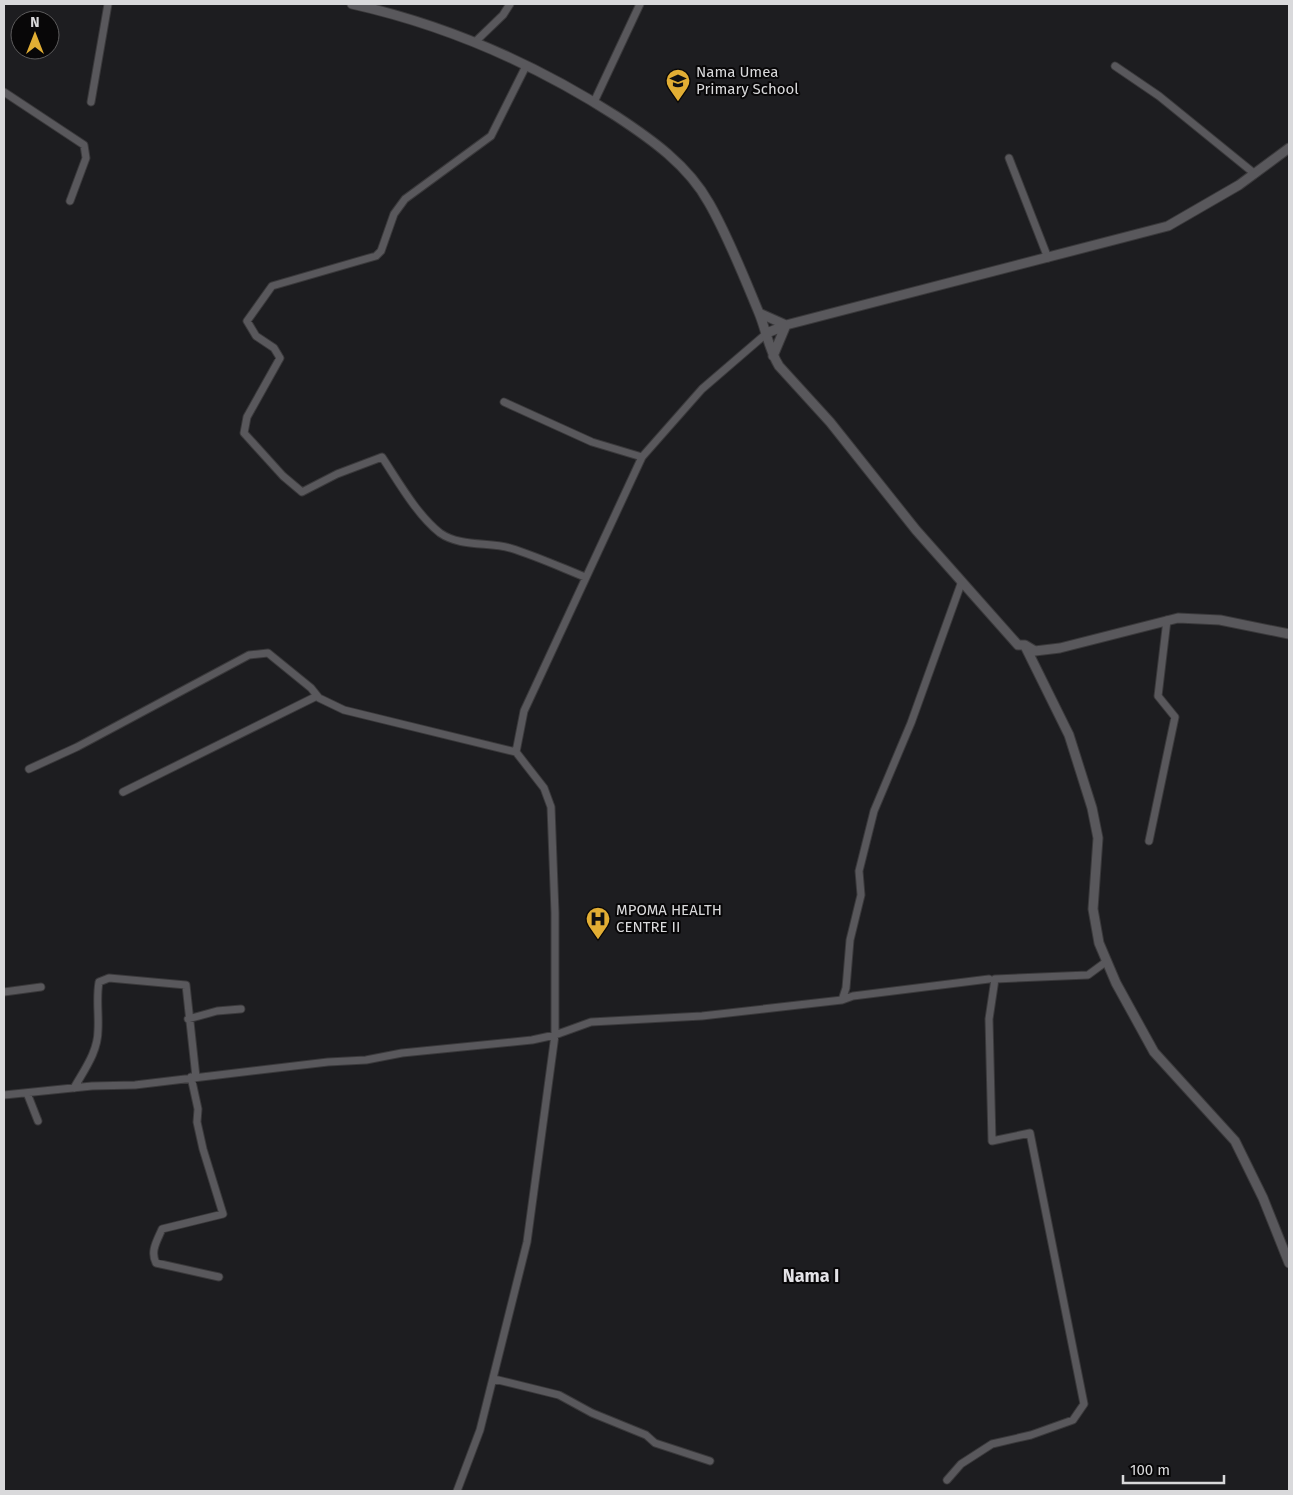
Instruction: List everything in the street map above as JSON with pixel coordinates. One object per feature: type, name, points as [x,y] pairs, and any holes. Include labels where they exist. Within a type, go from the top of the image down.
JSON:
[{"type":"street","points":[[91,102],[108,4]]},
{"type":"street","points":[[352,4],[380,10],[475,42],[550,76],[647,136],[690,175],[709,202],[759,313],[773,356],[779,366],[830,422],[916,530],[1018,645],[1035,651],[1060,648],[1167,620],[1204,618],[1289,634]]},
{"type":"street","points":[[475,42],[503,15],[510,4]]},
{"type":"street","points":[[594,102],[640,4]]},
{"type":"street","points":[[526,66],[491,136],[405,199],[394,214],[381,251],[376,256],[272,286],[248,321],[256,336],[274,348],[280,358],[247,417],[244,433],[283,476],[302,492],[337,474],[382,457],[414,504],[440,533],[454,539],[477,544],[483,543],[510,548],[585,577]]},
{"type":"street","points":[[1115,66],[1159,96],[1255,174]]},
{"type":"street","points":[[4,92],[84,145],[86,158],[70,201]]},
{"type":"street","points":[[516,752],[524,711],[642,457],[702,389],[767,334],[786,325],[1168,226],[1210,203],[1255,174],[1289,148]]},
{"type":"street","points":[[1010,158],[1048,258]]},
{"type":"street","points":[[759,313],[786,325]]},
{"type":"street","points":[[773,356],[786,325]]},
{"type":"street","points":[[504,402],[592,442],[642,457]]},
{"type":"street","points":[[842,1000],[846,988],[850,940],[861,895],[859,871],[874,811],[911,723],[962,581]]},
{"type":"street","points":[[1149,841],[1175,717],[1158,696],[1167,620]]},
{"type":"street","points":[[1025,646],[1069,735],[1092,808],[1098,838],[1093,909],[1099,943],[1154,1052],[1235,1141],[1263,1198],[1289,1263]]},
{"type":"street","points":[[30,769],[77,747],[249,655],[268,653],[317,696],[344,710],[516,752],[544,788],[551,807],[555,913],[555,1035],[527,1242],[480,1430],[457,1491]]},
{"type":"street","points":[[123,792],[317,696]]},
{"type":"street","points":[[947,1480],[961,1464],[992,1444],[1032,1435],[1073,1420],[1084,1404],[1030,1133],[992,1141],[989,1019],[995,979],[1088,975],[1107,961]]},
{"type":"street","points":[[74,1088],[94,1053],[98,1040],[96,998],[99,982],[109,978],[186,985],[193,1077],[198,1109],[197,1122],[203,1149],[223,1214],[162,1229],[153,1249],[153,1257],[156,1263],[219,1276]]},
{"type":"street","points":[[4,1096],[74,1088],[135,1085],[328,1062],[366,1060],[402,1053],[532,1040],[555,1035],[591,1022],[702,1016],[842,1000],[853,996],[989,980]]},
{"type":"street","points":[[4,992],[41,987]]},
{"type":"street","points":[[188,1019],[217,1011],[241,1009]]},
{"type":"street","points":[[27,1093],[38,1121]]},
{"type":"street","points":[[494,1379],[559,1395],[592,1413],[646,1435],[655,1443],[710,1461]]},
{"type":"place","name":"Nama Umea Primary School","points":[[678,102]]},
{"type":"place","name":"MPOMA HEALTH CENTRE II","points":[[598,940]]},
{"type":"district","name":"Nama I","points":[[811,1276]]}]
